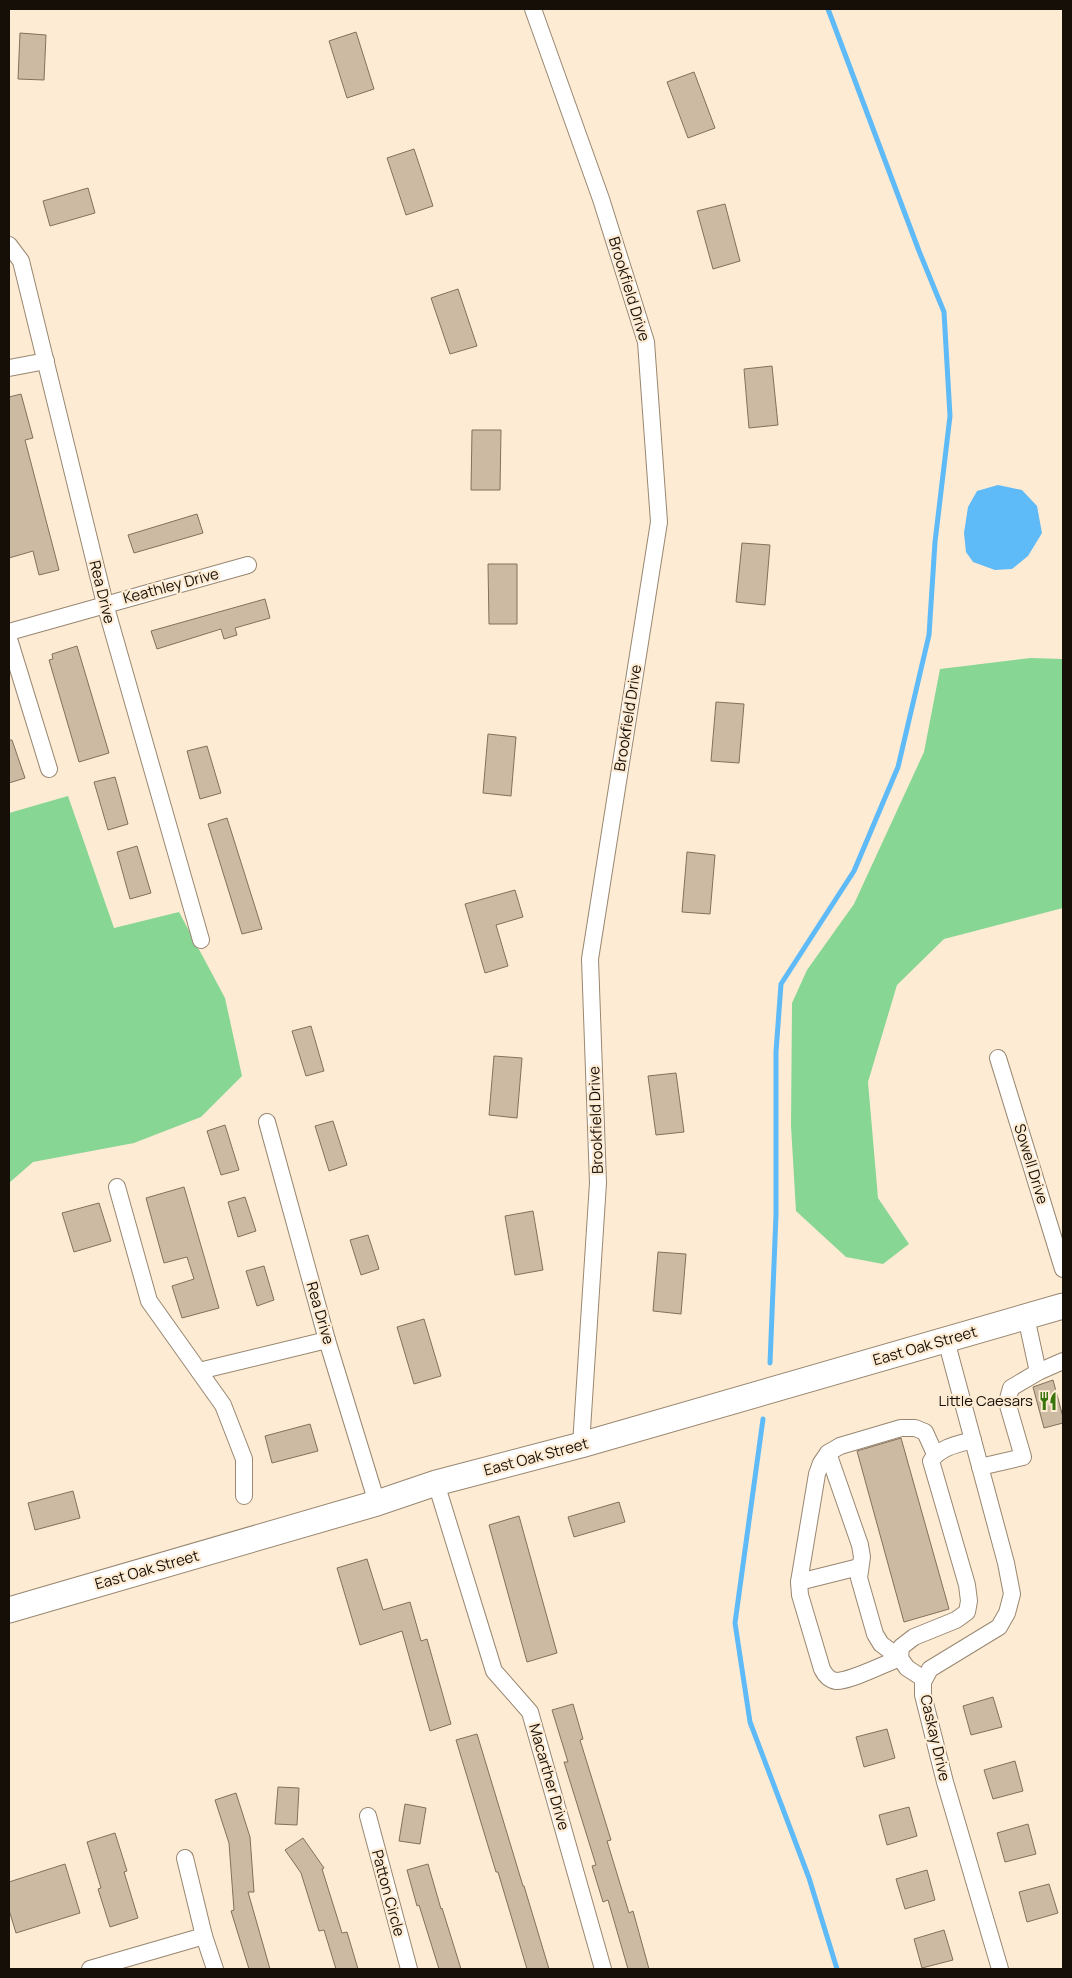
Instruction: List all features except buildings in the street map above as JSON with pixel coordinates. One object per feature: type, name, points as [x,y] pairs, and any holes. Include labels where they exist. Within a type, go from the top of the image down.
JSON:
[{"type":"highway","name":"East Oak Street","points":[[9,1610],[377,1503],[436,1482],[581,1445],[1063,1306]]},
{"type":"street","name":"Brookfield Drive","points":[[533,9],[601,199],[646,342],[659,522],[590,959],[598,1183],[581,1445]]},
{"type":"street","name":"Rea Drive","points":[[9,245],[21,261],[105,604],[201,940]]},
{"type":"street","points":[[9,368],[46,361]]},
{"type":"street","name":"Keathley Drive","points":[[9,632],[248,565]]},
{"type":"street","points":[[9,638],[49,769]]},
{"type":"street","name":"Sowell Drive","points":[[998,1058],[1063,1269]]},
{"type":"street","name":"Rea Drive","points":[[267,1122],[327,1340],[377,1503]]},
{"type":"street","points":[[117,1187],[149,1301],[223,1405],[244,1459],[244,1496]]},
{"type":"street","points":[[1026,1317],[1038,1372]]},
{"type":"street","points":[[199,1371],[327,1340]]},
{"type":"street","name":"Caskay Drive","points":[[946,1340],[1012,1594],[1007,1613],[999,1627],[930,1669],[924,1679],[923,1695],[945,1782],[1000,1969]]},
{"type":"street","points":[[980,1467],[1023,1457],[1008,1402],[1012,1388],[1038,1372],[1063,1361]]},
{"type":"street","points":[[900,1658],[847,1679],[835,1681],[827,1677],[822,1669],[798,1582],[816,1474],[828,1453],[840,1446],[901,1428],[915,1428],[924,1432],[931,1442],[935,1454]]},
{"type":"street","points":[[900,1658],[901,1647],[914,1637],[956,1620],[967,1612],[969,1601],[967,1585],[931,1460],[935,1454],[945,1448],[973,1440]]},
{"type":"street","points":[[828,1453],[860,1545],[862,1557],[859,1567],[859,1578],[875,1634],[881,1644],[900,1658],[907,1668],[924,1679]]},
{"type":"street","name":"Macarther Drive","points":[[436,1482],[494,1671],[530,1712],[603,1969]]},
{"type":"street","points":[[798,1582],[859,1567]]},
{"type":"street","name":"Patton Circle","points":[[368,1816],[409,1969]]},
{"type":"street","points":[[185,1858],[204,1936],[215,1969]]},
{"type":"street","points":[[90,1969],[204,1936]]},
{"type":"green space","points":[[1031,658],[1063,659],[1063,908],[944,939],[897,985],[868,1082],[878,1198],[909,1244],[883,1264],[846,1257],[796,1211],[791,1126],[792,1003],[807,970],[854,904],[924,752],[940,669]]},
{"type":"green space","points":[[68,796],[114,928],[179,912],[225,998],[242,1076],[201,1117],[134,1143],[33,1162],[9,1183],[9,813]]},
{"type":"water","points":[[998,485],[1022,490],[1037,506],[1042,533],[1028,556],[1012,569],[995,570],[973,562],[966,552],[964,533],[968,507],[977,491]]},
{"type":"waterway","points":[[770,1363],[776,1215],[776,1052],[781,984],[854,871],[898,767],[929,635],[935,542],[950,416],[944,312],[919,251],[828,9]]},
{"type":"waterway","points":[[763,1419],[735,1623],[750,1722],[809,1878],[837,1969]]},
{"type":"place","name":"Little Caesars","points":[[1048,1401]]}]
